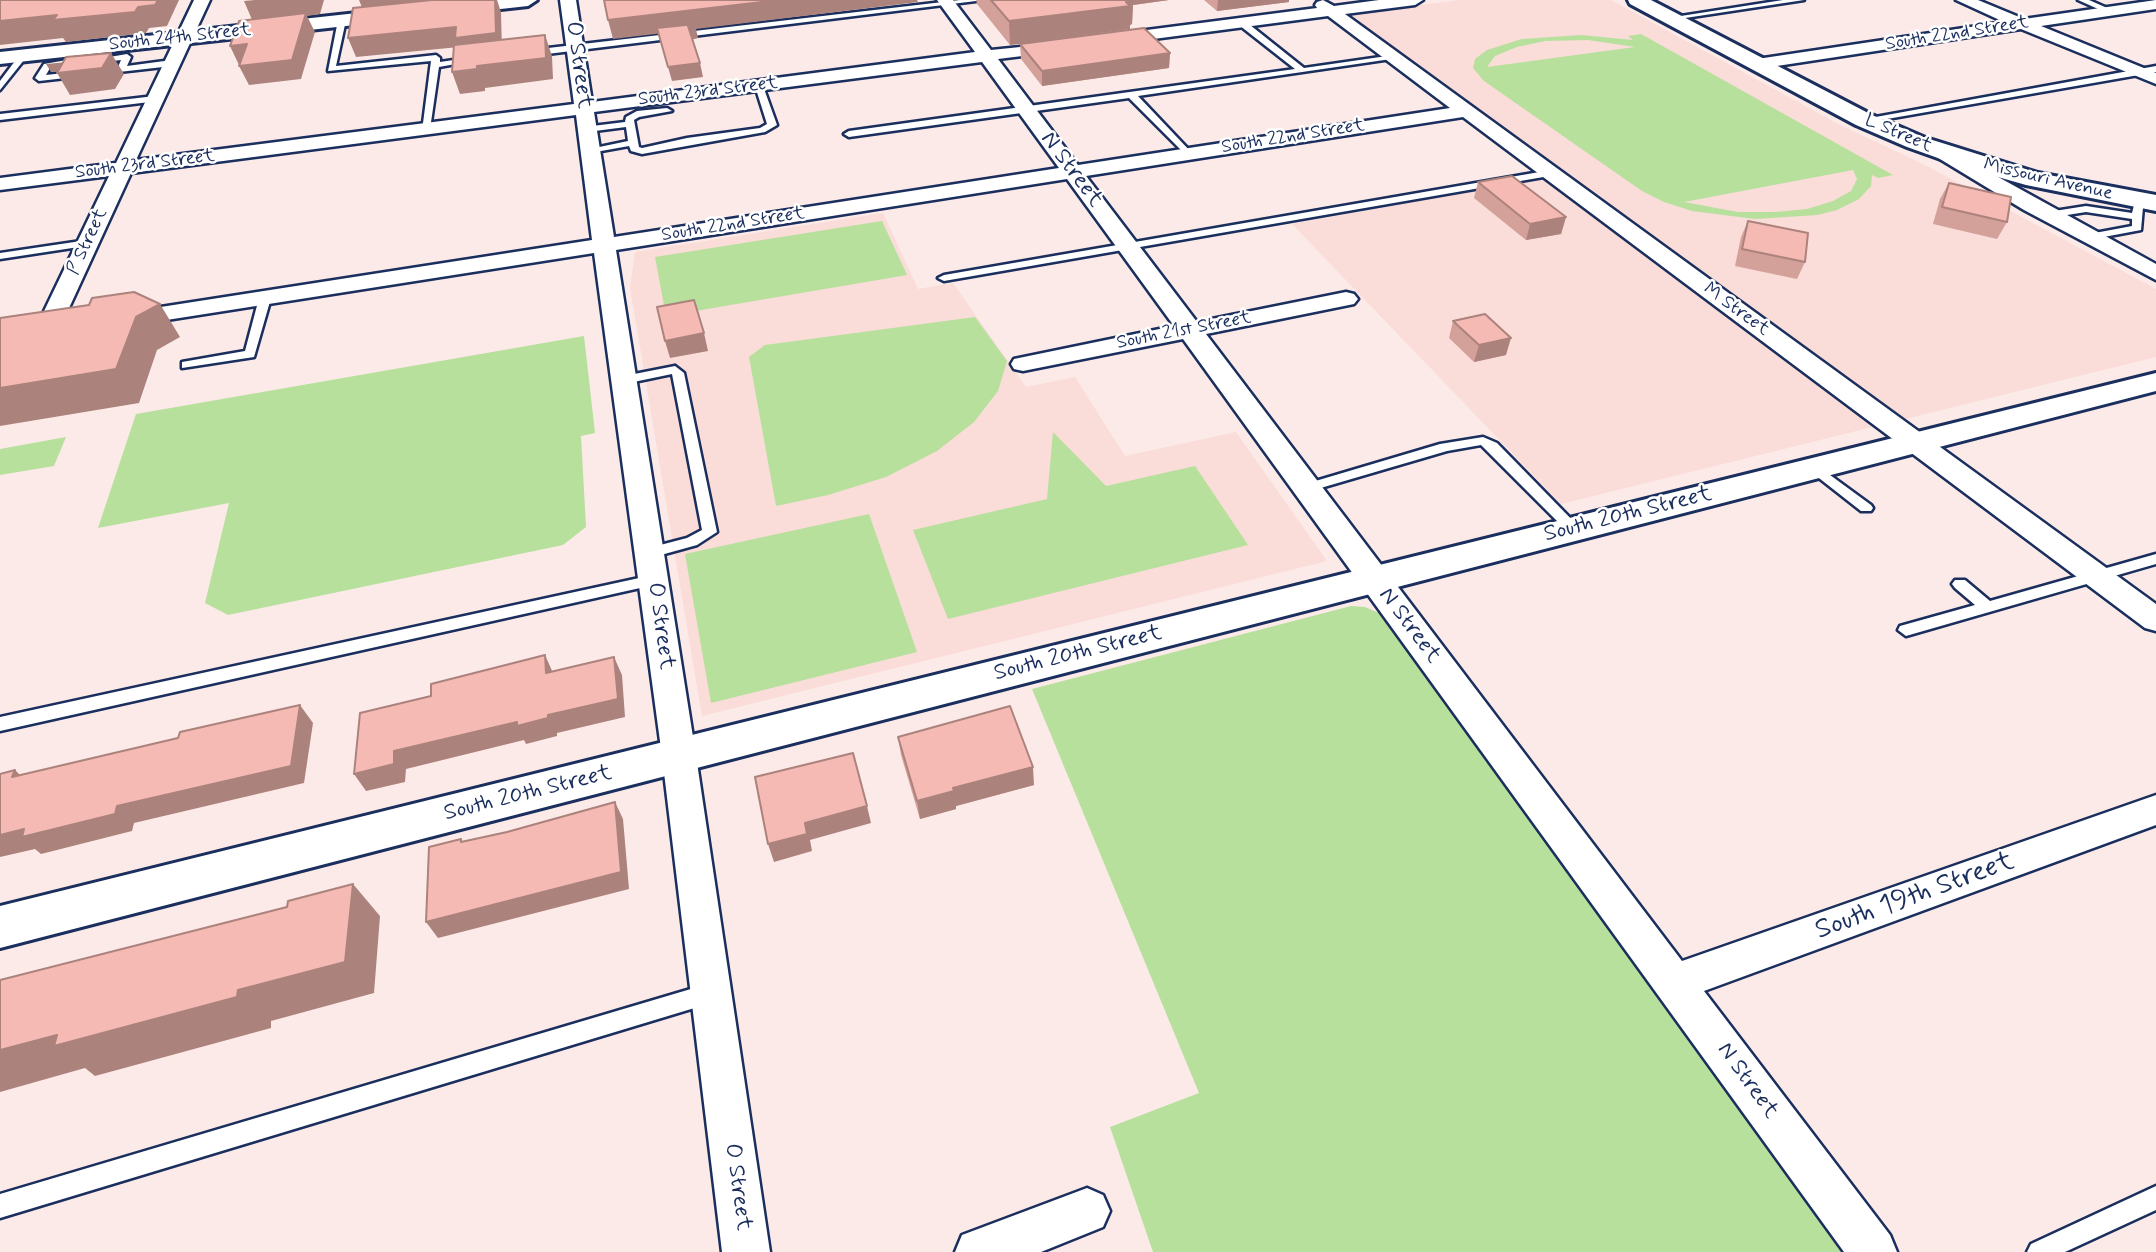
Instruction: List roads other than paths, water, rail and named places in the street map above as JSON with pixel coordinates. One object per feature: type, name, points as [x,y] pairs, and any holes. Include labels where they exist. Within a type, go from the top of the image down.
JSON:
[{"type":"street","name":"P Street","points":[[46,332],[202,0]]},
{"type":"street","name":"South 24th Street","points":[[0,58],[24,55],[85,66],[183,38],[528,0]]},
{"type":"street","name":"O Street","points":[[568,0],[652,566],[746,1252]]},
{"type":"street","name":"South 23rd Street","points":[[0,184],[425,129],[587,129],[759,86],[1242,23],[1324,6],[1415,0]]},
{"type":"street","name":"L Street","points":[[1637,0],[1864,120],[1942,152],[2048,215],[2156,272]]},
{"type":"street","points":[[1964,0],[2148,70],[2156,79]]},
{"type":"street","name":"N Street","points":[[947,2],[1873,1252]]},
{"type":"street","name":"South 22nd Street","points":[[1757,64],[2156,4]]},
{"type":"street","name":"M Street","points":[[1324,6],[2156,620]]},
{"type":"street","name":"South 22nd Street","points":[[101,323],[1466,111]]},
{"type":"street","name":"Missouri Avenue","points":[[1942,152],[2035,180],[2144,206]]},
{"type":"street","name":"South 21st Street","points":[[1023,364],[1346,299]]},
{"type":"street","points":[[23,335],[74,327]]},
{"type":"street","name":"South 20th Street","points":[[0,927],[2156,382]]},
{"type":"street","name":"South 19th Street","points":[[1674,983],[2156,810]]},
{"type":"street","points":[[979,1252],[1087,1211]]},
{"type":"lane","points":[[524,54],[980,0]]},
{"type":"lane","points":[[1672,18],[1800,0]]},
{"type":"lane","points":[[2081,0],[2110,11]]},
{"type":"lane","points":[[342,20],[331,69],[436,58],[425,129]]},
{"type":"lane","points":[[1242,23],[1302,71]]},
{"type":"lane","points":[[0,87],[24,55]]},
{"type":"lane","points":[[85,66],[127,57],[121,69]]},
{"type":"lane","points":[[849,134],[1394,58]]},
{"type":"lane","points":[[435,65],[486,59]]},
{"type":"lane","points":[[85,66],[121,69],[172,63]]},
{"type":"lane","points":[[1864,120],[2148,70]]},
{"type":"lane","points":[[667,111],[638,114],[629,119],[634,149],[642,151],[669,147],[687,141],[762,130],[772,125],[759,86]]},
{"type":"lane","points":[[1132,95],[1188,154]]},
{"type":"lane","points":[[0,117],[155,99]]},
{"type":"lane","points":[[587,129],[630,124]]},
{"type":"lane","points":[[587,129],[632,144]]},
{"type":"lane","points":[[944,278],[1551,173]]},
{"type":"lane","points":[[2048,215],[2085,209],[2144,206],[2137,228],[2088,237]]},
{"type":"lane","points":[[2072,211],[2113,232]]},
{"type":"lane","points":[[0,256],[88,243]]},
{"type":"lane","points":[[186,365],[250,354],[265,298]]},
{"type":"lane","points":[[0,724],[652,566],[710,532],[678,373],[675,370],[624,380]]},
{"type":"lane","points":[[1307,488],[1445,447],[1475,440],[1483,441],[1493,446],[1573,529]]},
{"type":"lane","points":[[1815,468],[1866,508]]},
{"type":"lane","points":[[1906,630],[2156,559]]},
{"type":"lane","points":[[1960,584],[1988,607]]},
{"type":"lane","points":[[0,1206],[711,993]]},
{"type":"lane","points":[[2039,1252],[2156,1198]]}]
